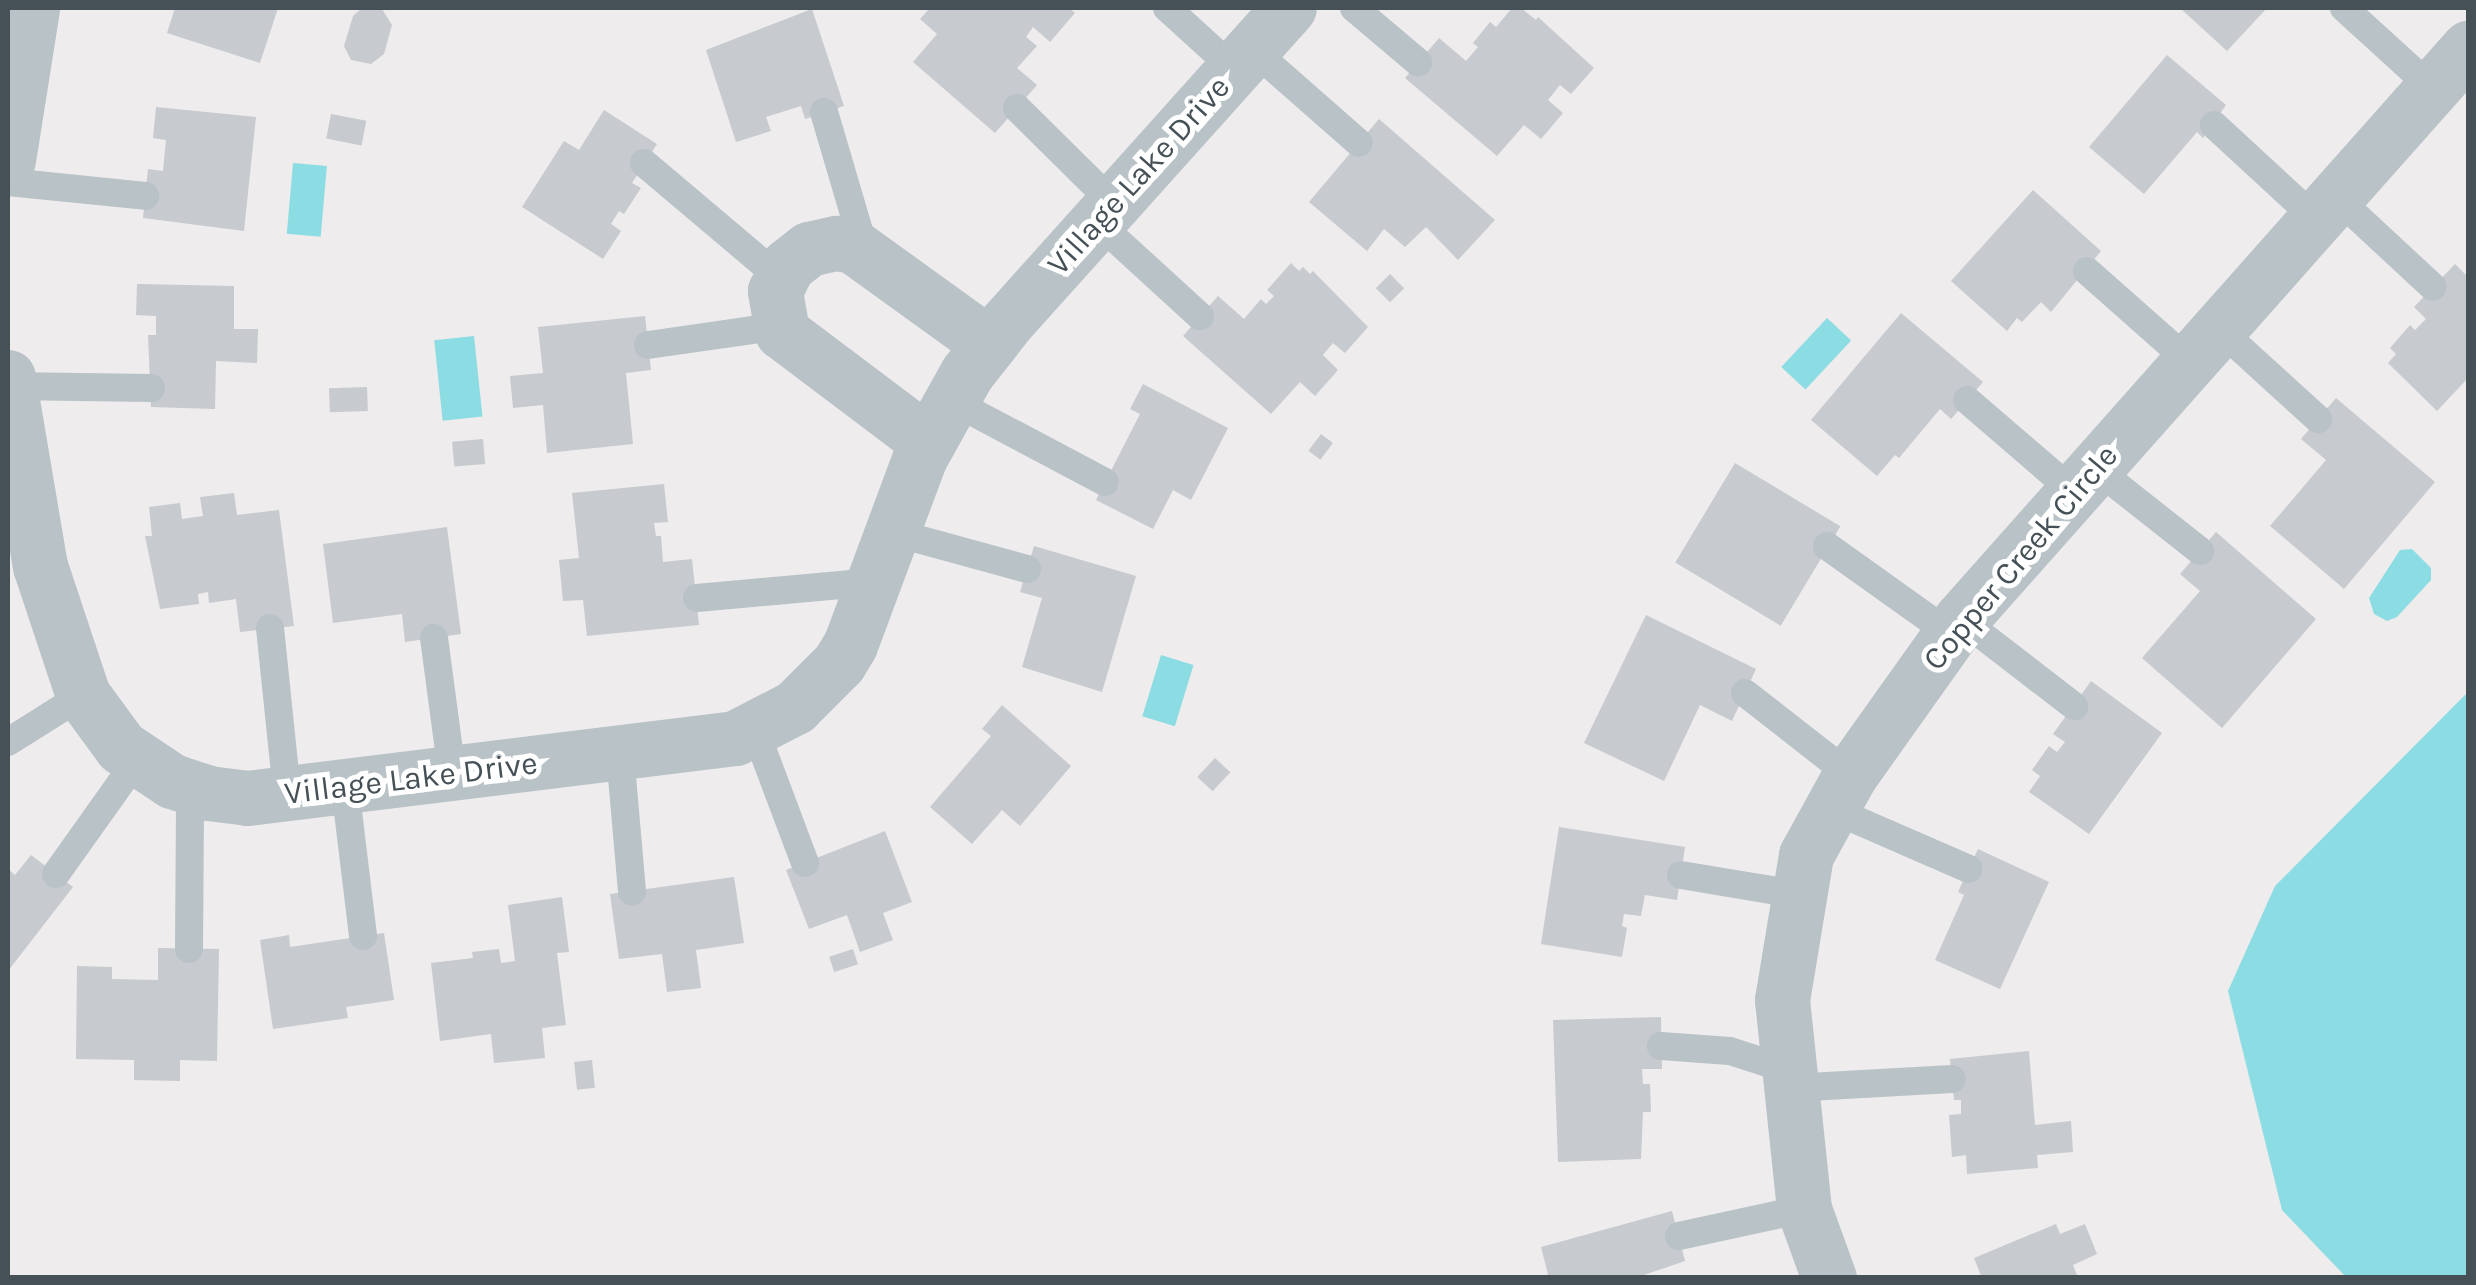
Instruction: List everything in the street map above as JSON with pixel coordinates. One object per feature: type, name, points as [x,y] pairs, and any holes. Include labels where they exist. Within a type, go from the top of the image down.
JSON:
[{"type":"street","points":[[8,160],[12,95],[32,8]]},
{"type":"street","name":"Village Lake Drive","points":[[9,395],[16,504],[83,695],[106,731],[137,760],[190,788],[247,798],[712,744],[756,730],[795,707],[826,680],[850,645],[939,421],[989,344],[1289,8]]},
{"type":"street","name":"Copper Creek Circle","points":[[1829,1278],[1804,1210],[1782,1000],[1806,855],[1841,792],[1956,627],[2456,66]]},
{"type":"street","points":[[939,421],[789,340],[780,302],[796,256],[822,245],[853,246],[989,344]]},
{"type":"lane","points":[[1167,8],[1359,143]]},
{"type":"lane","points":[[1354,8],[1418,62]]},
{"type":"lane","points":[[2344,8],[2456,66]]},
{"type":"lane","points":[[1017,108],[1106,214],[1200,316]]},
{"type":"lane","points":[[824,112],[866,255]]},
{"type":"lane","points":[[2214,126],[2433,287]]},
{"type":"lane","points":[[644,163],[780,302],[648,345]]},
{"type":"lane","points":[[8,182],[145,196]]},
{"type":"lane","points":[[2087,271],[2318,419]]},
{"type":"lane","points":[[9,395],[151,388]]},
{"type":"lane","points":[[1967,400],[2084,480],[2200,551]]},
{"type":"lane","points":[[939,421],[1105,482]]},
{"type":"lane","points":[[892,532],[1027,569]]},
{"type":"lane","points":[[1827,546],[2074,706]]},
{"type":"lane","points":[[696,598],[873,582]]},
{"type":"lane","points":[[270,628],[287,793]]},
{"type":"lane","points":[[434,638],[452,774]]},
{"type":"lane","points":[[1745,693],[1841,792],[1968,869]]},
{"type":"lane","points":[[8,742],[83,695]]},
{"type":"lane","points":[[756,730],[804,862]]},
{"type":"lane","points":[[620,754],[632,891]]},
{"type":"lane","points":[[56,874],[137,760]]},
{"type":"lane","points":[[345,787],[363,936]]},
{"type":"lane","points":[[189,949],[190,788]]},
{"type":"lane","points":[[1681,875],[1800,895]]},
{"type":"lane","points":[[1662,1046],[1730,1052],[1790,1079],[1952,1078]]},
{"type":"lane","points":[[1678,1236],[1804,1210]]},
{"type":"water","points":[[293,163],[327,166],[321,237],[287,234]]},
{"type":"water","points":[[1827,318],[1851,341],[1805,390],[1781,367]]},
{"type":"water","points":[[474,336],[482,417],[443,421],[434,340]]},
{"type":"water","points":[[2412,549],[2431,568],[2431,580],[2397,617],[2387,621],[2374,614],[2369,598],[2400,550]]},
{"type":"water","points":[[1161,655],[1194,665],[1175,726],[1142,716]]},
{"type":"water","points":[[2468,692],[2468,1277],[2346,1277],[2282,1210],[2228,991],[2275,886]]},
{"type":"building","points":[[175,8],[278,8],[260,63],[167,33]]},
{"type":"building","points":[[362,8],[382,9],[392,25],[384,54],[371,64],[351,60],[344,46],[353,16]]},
{"type":"building","points":[[930,8],[1069,8],[1075,13],[1050,42],[1033,27],[1026,37],[1037,46],[1017,68],[1037,85],[995,133],[913,62],[937,34],[920,19]]},
{"type":"building","points":[[1512,8],[1521,8],[1536,20],[1538,17],[1594,68],[1571,94],[1560,85],[1548,100],[1563,113],[1541,139],[1524,125],[1497,156],[1405,78],[1439,38],[1466,61],[1478,47],[1473,43],[1490,22],[1496,27]]},
{"type":"building","points":[[2180,8],[2267,8],[2227,51]]},
{"type":"building","points":[[812,9],[844,106],[805,119],[801,106],[766,117],[771,131],[736,142],[706,50]]},
{"type":"building","points":[[2167,55],[2226,105],[2203,138],[2197,132],[2144,194],[2089,147]]},
{"type":"building","points":[[156,107],[256,117],[244,231],[143,218],[148,169],[163,171],[166,140],[153,138]]},
{"type":"building","points":[[604,110],[657,144],[632,183],[641,188],[624,214],[619,211],[611,224],[621,231],[603,259],[522,207],[564,141],[579,150]]},
{"type":"building","points":[[331,114],[366,121],[362,145],[326,139]]},
{"type":"building","points":[[1379,119],[1495,220],[1458,260],[1426,227],[1405,247],[1384,229],[1367,251],[1309,202]]},
{"type":"building","points":[[2033,190],[2101,251],[2051,312],[2041,302],[2022,322],[2017,318],[2007,331],[1951,281]]},
{"type":"building","points":[[1291,263],[1299,271],[1303,267],[1310,274],[1313,271],[1368,327],[1345,353],[1333,343],[1323,355],[1338,370],[1315,396],[1300,382],[1271,414],[1183,336],[1218,296],[1244,319],[1261,299],[1266,304],[1274,296],[1267,290]]},
{"type":"building","points":[[2455,264],[2468,277],[2468,378],[2437,411],[2388,363],[2396,354],[2390,348],[2410,325],[2415,330],[2426,319],[2414,307]]},
{"type":"building","points":[[1390,274],[1404,288],[1390,302],[1376,288]]},
{"type":"building","points":[[137,284],[234,286],[234,329],[258,329],[257,363],[216,361],[215,409],[151,407],[148,335],[156,335],[156,316],[136,315]]},
{"type":"building","points":[[1901,313],[1983,382],[1951,419],[1940,409],[1899,458],[1895,455],[1877,476],[1811,420]]},
{"type":"building","points":[[645,316],[651,370],[626,373],[633,444],[547,453],[543,405],[513,408],[510,376],[543,373],[538,327]]},
{"type":"building","points":[[1143,384],[1228,428],[1191,500],[1173,490],[1153,529],[1096,500],[1140,414],[1130,409]]},
{"type":"building","points":[[367,387],[368,411],[330,412],[329,388]]},
{"type":"building","points":[[2336,398],[2435,482],[2344,589],[2270,526],[2326,460],[2301,439]]},
{"type":"building","points":[[1321,434],[1333,443],[1320,460],[1308,451]]},
{"type":"building","points":[[483,439],[485,464],[454,467],[452,442]]},
{"type":"building","points":[[1735,463],[1840,526],[1781,626],[1675,562]]},
{"type":"building","points":[[664,484],[668,522],[654,523],[656,536],[661,536],[663,562],[692,559],[699,625],[587,636],[583,600],[563,601],[559,560],[579,558],[572,493]]},
{"type":"building","points":[[234,493],[237,515],[279,510],[294,626],[240,632],[236,599],[209,603],[208,592],[198,594],[199,604],[160,609],[145,536],[152,536],[149,507],[180,503],[182,519],[203,516],[200,497]]},
{"type":"building","points":[[447,527],[461,634],[405,642],[402,614],[333,623],[323,544]]},
{"type":"building","points":[[2216,532],[2316,619],[2222,728],[2142,658],[2200,591],[2180,574]]},
{"type":"building","points":[[1034,546],[1136,576],[1102,692],[1022,667],[1042,598],[1020,592]]},
{"type":"building","points":[[1646,615],[1756,669],[1732,721],[1700,705],[1664,781],[1584,743]]},
{"type":"building","points":[[2091,681],[2162,733],[2089,834],[2029,792],[2040,776],[2032,770],[2049,746],[2057,752],[2065,742],[2053,734]]},
{"type":"building","points":[[1002,705],[1071,766],[1020,826],[1002,810],[972,844],[930,807],[991,736],[982,729]]},
{"type":"building","points":[[1215,758],[1230,772],[1213,791],[1197,777]]},
{"type":"building","points":[[1559,827],[1685,847],[1677,900],[1645,895],[1641,916],[1624,914],[1622,926],[1627,928],[1622,957],[1541,944]]},
{"type":"building","points":[[885,831],[912,902],[883,913],[893,940],[860,952],[847,915],[809,929],[786,870]]},
{"type":"building","points":[[1978,849],[2049,882],[2000,989],[1935,960],[1964,895],[1958,892]]},
{"type":"building","points":[[31,855],[73,887],[8,971],[8,869],[15,875]]},
{"type":"building","points":[[734,877],[744,943],[696,950],[701,988],[667,992],[662,954],[619,959],[610,894]]},
{"type":"building","points":[[562,897],[569,952],[557,953],[566,1025],[542,1028],[545,1058],[494,1063],[491,1034],[440,1041],[431,963],[473,958],[472,952],[499,949],[501,963],[515,961],[508,905]]},
{"type":"building","points":[[384,933],[394,1000],[346,1007],[348,1018],[273,1029],[260,940],[289,935],[290,947]]},
{"type":"building","points":[[158,948],[219,949],[217,1061],[180,1060],[180,1081],[134,1080],[134,1060],[76,1059],[77,966],[112,967],[112,979],[158,980]]},
{"type":"building","points":[[853,949],[858,964],[834,972],[829,957]]},
{"type":"building","points":[[1661,1017],[1662,1069],[1642,1069],[1643,1084],[1650,1084],[1651,1112],[1643,1112],[1641,1159],[1558,1162],[1553,1020]]},
{"type":"building","points":[[2029,1051],[2035,1125],[2071,1121],[2073,1152],[2037,1155],[2038,1168],[1967,1174],[1966,1155],[1952,1157],[1949,1115],[1961,1114],[1961,1100],[1954,1100],[1950,1059]]},
{"type":"building","points":[[592,1060],[595,1088],[577,1090],[574,1062]]},
{"type":"building","points":[[1672,1211],[1685,1261],[1635,1278],[1549,1278],[1541,1247]]},
{"type":"building","points":[[2056,1224],[2060,1234],[2085,1224],[2097,1254],[2073,1265],[2078,1278],[1982,1278],[1974,1258]]}]
